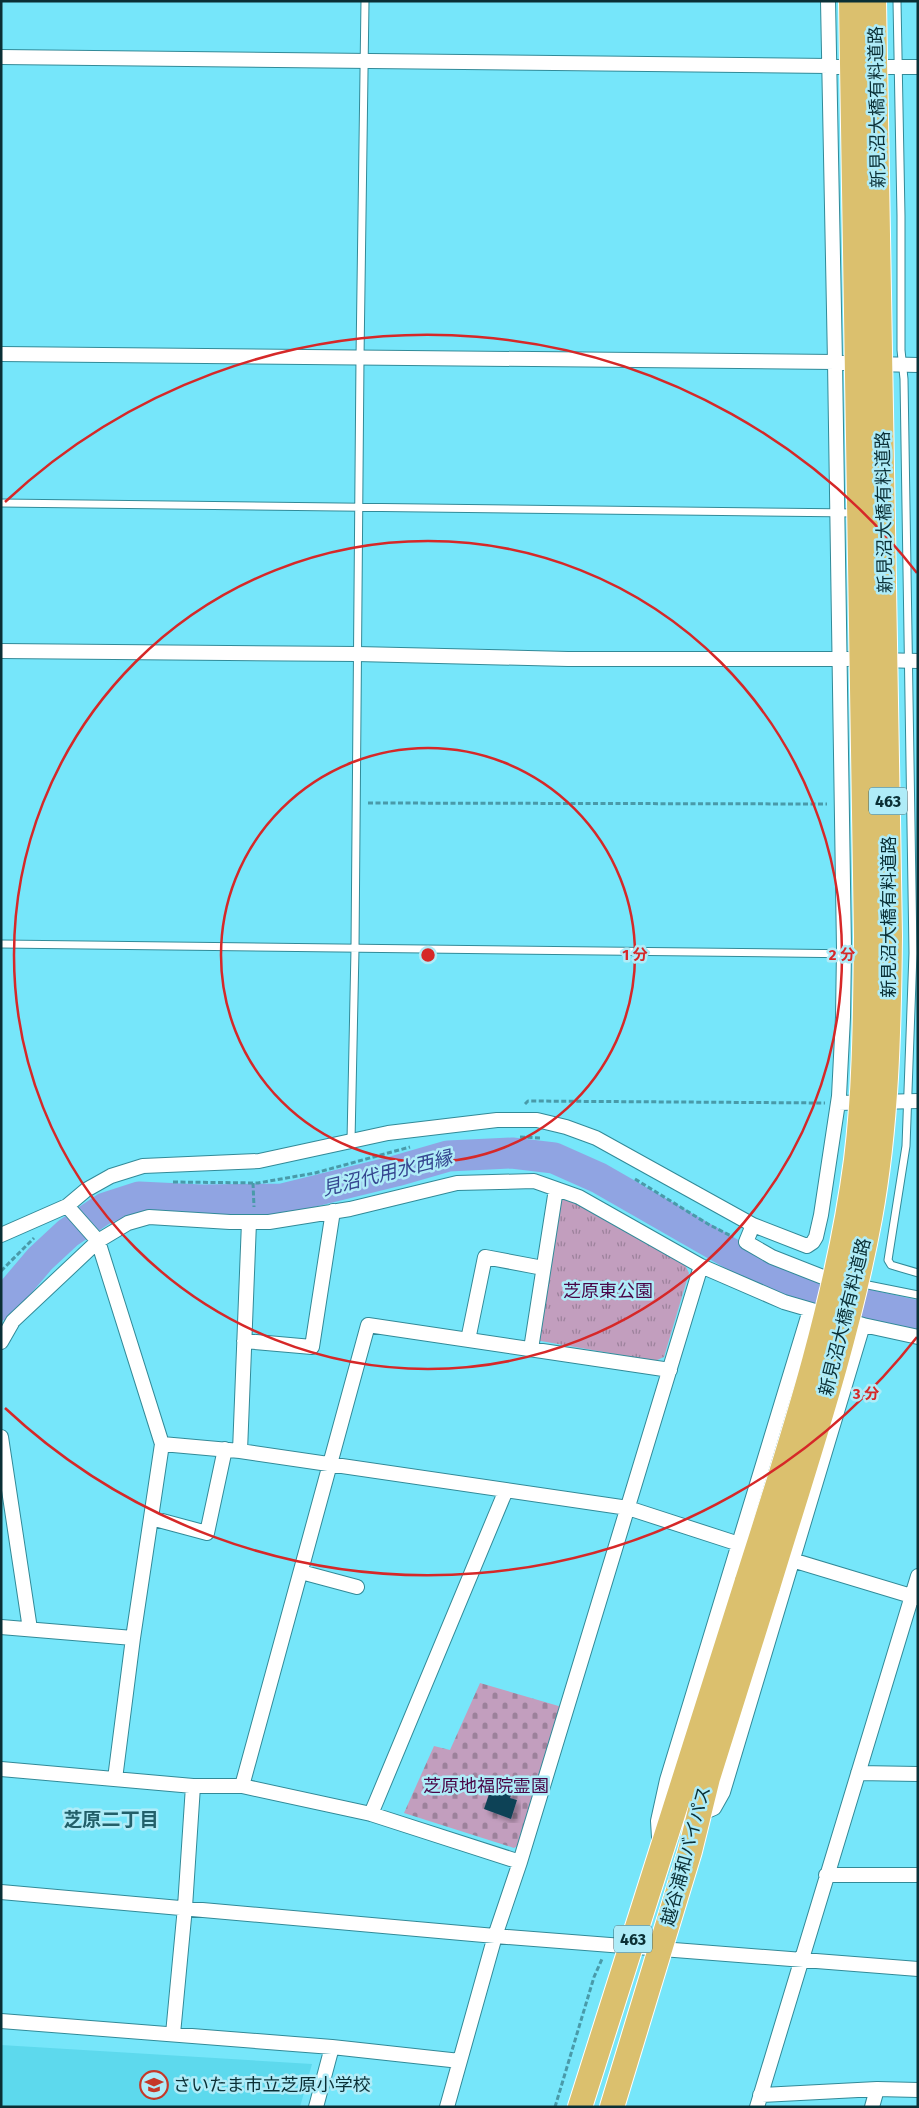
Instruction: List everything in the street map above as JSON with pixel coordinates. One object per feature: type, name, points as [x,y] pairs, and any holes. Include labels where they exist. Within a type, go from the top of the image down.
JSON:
[{"type":"highway","name":"新見沼大橋有料道路","points":[[758,1584],[823,1332],[856,1160],[860,1109],[865,1021],[866,937],[851,1]]},
{"type":"highway","name":"新見沼大橋有料道路","points":[[698,1774],[758,1584],[833,1370],[860,1268],[876,1178],[886,1075],[890,936],[874,1]]},
{"type":"highway","name":"越谷浦和バイパス","points":[[580,2107],[660,1853],[698,1774]]},
{"type":"highway","name":"越谷浦和バイパス","points":[[612,2107],[690,1851],[698,1815],[698,1774]]},
{"type":"street","points":[[1,1235],[71,1210],[86,1190],[111,1176],[144,1166],[258,1161],[351,1140],[434,1126],[497,1120],[537,1120],[566,1127],[596,1138],[753,1224],[807,1246],[813,1242],[821,1215],[838,1103],[844,954],[828,1]]},
{"type":"street","points":[[1,57],[918,67]]},
{"type":"street","points":[[1,354],[835,362],[918,365]]},
{"type":"street","points":[[1,651],[357,654],[568,659],[839,658],[912,660]]},
{"type":"street","points":[[838,1103],[913,1101]]},
{"type":"street","points":[[1,1342],[12,1321],[98,1241],[128,1223],[149,1217],[252,1216],[269,1222],[334,1211],[457,1183],[534,1182],[579,1197],[701,1266],[784,1302],[858,1324],[918,1337]]},
{"type":"street","points":[[530,1349],[556,1189]]},
{"type":"street","points":[[71,1210],[98,1241],[162,1444],[133,1638],[115,1779]]},
{"type":"street","points":[[244,1341],[312,1346],[334,1211]]},
{"type":"street","points":[[240,1451],[244,1341],[252,1216]]},
{"type":"street","points":[[660,1853],[658,1821],[667,1780],[739,1544],[816,1312],[829,1284],[828,1279],[772,1257],[746,1242],[753,1224]]},
{"type":"street","points":[[468,1340],[485,1257],[543,1268]]},
{"type":"street","points":[[447,2107],[495,1936],[520,1862],[701,1266]]},
{"type":"street","points":[[698,1815],[714,1808],[723,1792],[858,1324]]},
{"type":"street","points":[[242,1786],[368,1325],[670,1370]]},
{"type":"street","points":[[1,1437],[30,1629]]},
{"type":"street","points":[[162,1444],[240,1451],[628,1508],[739,1544],[915,1597]]},
{"type":"street","points":[[151,1518],[207,1533],[225,1450]]},
{"type":"street","points":[[371,1814],[506,1490]]},
{"type":"street","points":[[301,1572],[356,1587]]},
{"type":"street","points":[[918,1576],[915,1597],[826,1875],[758,2101],[876,2089],[918,2090]]},
{"type":"street","points":[[1,1627],[133,1638]]},
{"type":"street","points":[[1,1769],[193,1786],[242,1786],[371,1814],[520,1862]]},
{"type":"street","points":[[858,1773],[918,1774]]},
{"type":"street","points":[[172,2034],[185,1907],[193,1786]]},
{"type":"street","points":[[826,1875],[918,1875]]},
{"type":"street","points":[[1,1892],[495,1936],[918,1969]]},
{"type":"street","points":[[1,2021],[332,2047],[460,2060]]},
{"type":"street","points":[[316,2107],[332,2047]]},
{"type":"street","points":[[872,2107],[876,2089]]},
{"type":"lane","points":[[351,1140],[357,803],[358,507],[365,1]]},
{"type":"lane","points":[[897,1],[902,216],[901,350],[912,660],[915,953],[913,1101],[888,1260],[891,1265],[918,1273]]},
{"type":"lane","points":[[1,503],[867,513]]},
{"type":"lane","points":[[877,513],[886,513]]},
{"type":"lane","points":[[896,513],[906,513]]},
{"type":"lane","points":[[1,944],[874,954]]},
{"type":"lane","points":[[884,953],[893,953]]},
{"type":"lane","points":[[903,953],[915,953]]},
{"type":"lane","points":[[858,1324],[860,1289],[863,1284],[918,1295]]},
{"type":"path","points":[[357,803],[842,804]]},
{"type":"path","points":[[519,1120],[520,1110],[528,1101],[838,1103]]},
{"type":"path","points":[[514,1137],[549,1138]]},
{"type":"path","points":[[166,1181],[253,1183],[315,1173],[414,1146]]},
{"type":"path","points":[[627,1174],[708,1224],[746,1242]]},
{"type":"path","points":[[252,1216],[253,1183]]},
{"type":"path","points":[[1,1271],[35,1237]]},
{"type":"path","points":[[555,2107],[594,1977],[604,1956]]},
{"type":"shaded area","name":"さいたま市立芝原小学校","points":[[1,2045],[312,2064],[300,2107],[1,2107]]},
{"type":"green space","name":"芝原東公園","points":[[561,1194],[685,1265],[689,1273],[664,1357],[655,1361],[535,1340]]},
{"type":"green space","name":"芝原地福院霊園","points":[[480,1683],[562,1707],[521,1844],[514,1848],[404,1813],[434,1746],[450,1750]]},
{"type":"building","points":[[499,1788],[512,1792],[510,1798],[517,1800],[511,1819],[484,1809],[490,1791],[498,1793]]},
{"type":"waterway","name":"見沼代用水西縁","points":[[1,1305],[40,1259],[68,1233],[105,1208],[139,1197],[202,1200],[282,1199],[448,1156],[512,1153],[554,1158],[599,1178],[749,1264],[812,1290]]},
{"type":"waterway","name":"見沼代用水西縁","points":[[867,1305],[918,1316]]},
{"type":"place","name":"さいたま市立芝原小学校","points":[[154,2085]]},
{"type":"district","name":"芝原二丁目","points":[[111,1819]]}]
